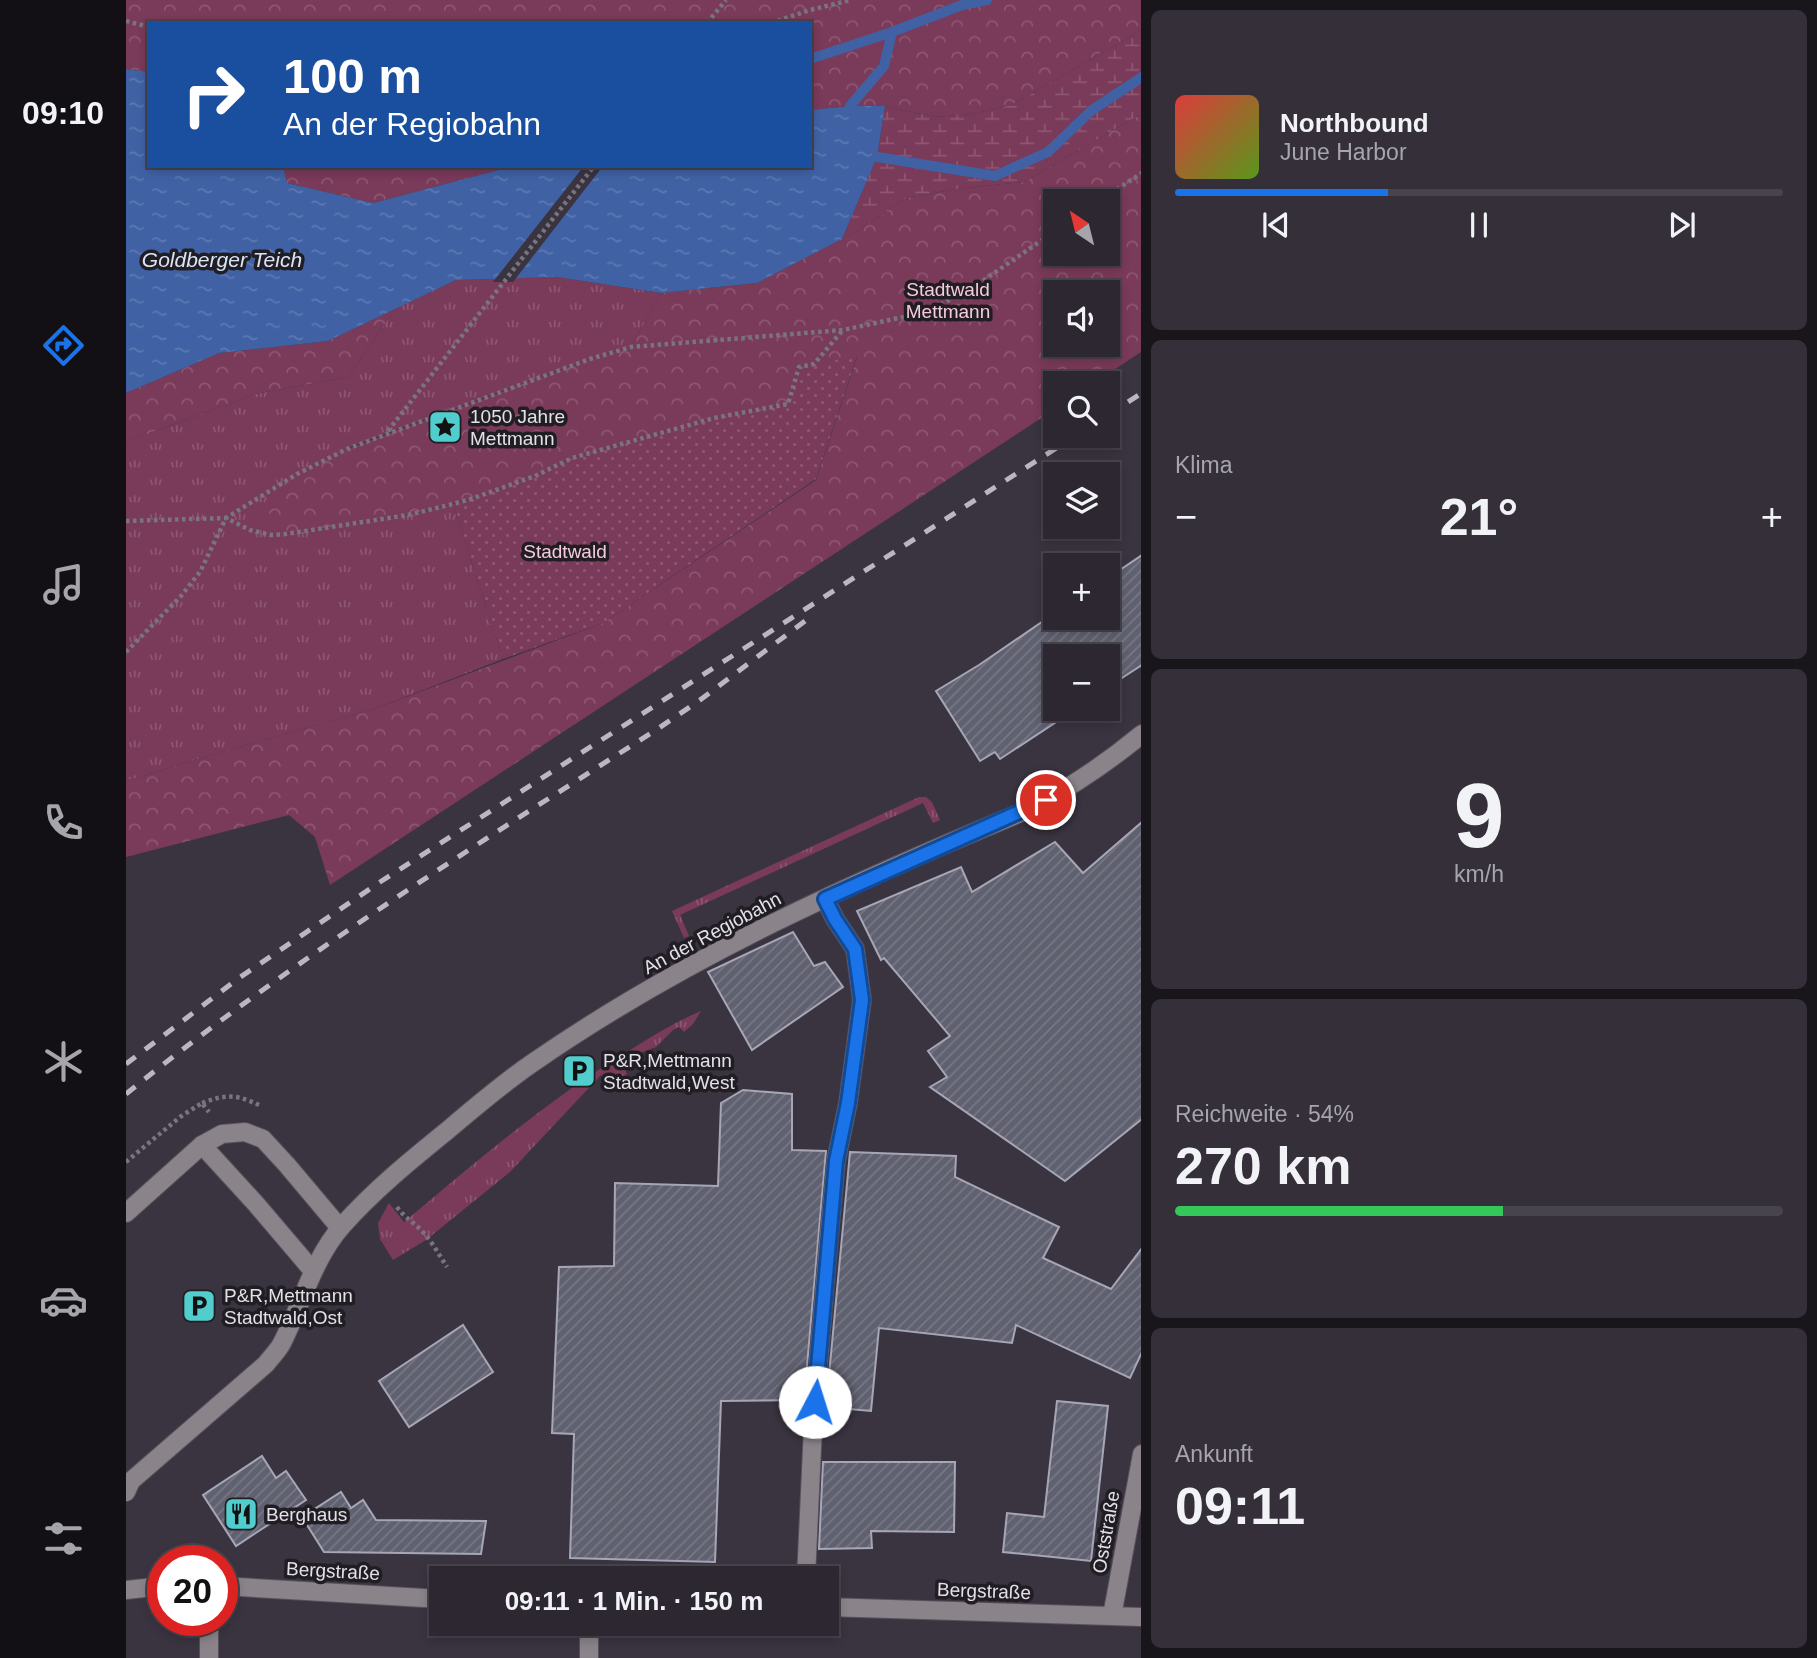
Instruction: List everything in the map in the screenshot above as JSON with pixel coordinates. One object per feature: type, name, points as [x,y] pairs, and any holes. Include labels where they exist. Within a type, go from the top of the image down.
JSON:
[{"type":"street","name":"An der Regiobahn","points":[[126,1492],[131,1481],[266,1364],[281,1345],[313,1271],[340,1228],[382,1184],[494,1091],[568,1040],[688,967],[757,930],[1030,808],[1093,772],[1141,735]]},
{"type":"street","points":[[807,1566],[813,1427],[836,1161],[848,1103],[862,1000],[855,949],[825,899]]},
{"type":"street","points":[[126,1213],[202,1144],[222,1134],[245,1132],[263,1139],[340,1228]]},
{"type":"street","points":[[202,1144],[313,1271]]},
{"type":"street","name":"Oststraße","points":[[1112,1616],[1141,1459]]},
{"type":"street","name":"Bergstraße","points":[[238,1587],[429,1598]]},
{"type":"street","points":[[126,1590],[147,1588]]},
{"type":"street","name":"Bergstraße","points":[[839,1607],[1141,1617]]},
{"type":"street","points":[[209,1636],[209,1658]]},
{"type":"street","points":[[589,1636],[589,1658]]},
{"type":"path","points":[[709,21],[726,0]]},
{"type":"path","points":[[777,21],[851,0]]},
{"type":"path","points":[[126,21],[147,26]]},
{"type":"path","points":[[387,433],[592,168]]},
{"type":"path","points":[[1117,189],[1141,174]]},
{"type":"path","points":[[126,652],[181,596],[200,572],[226,518],[297,474],[347,449],[590,359],[631,347],[843,330],[908,316],[934,308],[974,287],[1043,239]]},
{"type":"path","points":[[126,521],[226,518],[250,530],[271,535],[408,515],[471,499],[536,476],[583,454],[714,418],[788,404],[799,367],[814,364],[843,330]]},
{"type":"path","points":[[382,1184],[402,1216],[419,1228],[447,1267]]},
{"type":"green space","points":[[126,0],[1141,0],[1141,30],[1012,105],[972,114],[935,117],[885,106],[812,110],[812,21],[147,21],[147,72],[126,69]]},
{"type":"green space","points":[[1141,30],[1141,114],[1024,182],[956,189],[906,198],[842,239],[877,157],[885,106],[935,117],[972,114],[1012,105]]},
{"type":"green space","name":"Stadtwald Mettmann","points":[[1141,114],[1141,352],[1112,371],[1043,371],[1043,417],[330,885],[315,837],[289,815],[126,857],[126,781],[377,708],[603,623],[816,480],[857,357],[799,367],[788,404],[714,418],[572,458],[535,476],[471,499],[408,515],[286,534],[267,510],[297,474],[347,449],[590,359],[631,347],[661,293],[757,283],[861,229],[906,198],[956,189],[1024,182]]},
{"type":"green space","points":[[283,168],[506,168],[373,203],[287,183]]},
{"type":"green space","points":[[557,277],[661,293],[631,347],[590,359],[347,448],[286,534],[408,515],[453,504],[503,659],[377,708],[126,781],[126,442],[255,394],[348,377],[395,309],[456,280]]},
{"type":"green space","points":[[395,309],[348,377],[255,394],[126,442],[126,393],[219,353],[328,341]]},
{"type":"green space","name":"Stadtwald","points":[[857,356],[816,479],[603,623],[503,659],[453,504],[535,476],[572,458],[714,418],[788,404],[799,367]]},
{"type":"green space","points":[[919,797],[926,797],[932,802],[940,820],[933,823],[923,803],[680,915],[689,936],[684,938],[672,911]]},
{"type":"green space","points":[[701,1011],[684,1032],[679,1027],[656,1047],[624,1059],[629,1088],[622,1093],[601,1075],[510,1172],[426,1240],[393,1260],[380,1239],[378,1223],[389,1203],[404,1222],[516,1130],[574,1087],[659,1033]]},
{"type":"water","name":"Goldberger Teich","points":[[126,69],[147,72],[147,168],[283,168],[287,183],[373,203],[506,168],[812,168],[812,110],[885,106],[877,157],[842,239],[757,283],[661,293],[557,277],[456,280],[328,341],[219,353],[126,393]]},
{"type":"pier","points":[[582,168],[601,168],[513,282],[493,282]]},
{"type":"building","points":[[1141,556],[1141,666],[1120,679],[1120,644],[1043,644],[1043,721],[1058,721],[1000,759],[995,752],[980,761],[936,691],[1043,621],[1043,630],[1120,630],[1120,570]]},
{"type":"building","points":[[1141,823],[1141,1120],[1065,1181],[930,1087],[947,1077],[928,1051],[950,1036],[884,958],[881,960],[857,911],[961,867],[972,892],[1055,842],[1083,873]]},
{"type":"building","points":[[793,932],[814,966],[825,962],[843,987],[752,1050],[708,972]]},
{"type":"building","points":[[743,1090],[792,1094],[792,1150],[826,1151],[804,1400],[721,1401],[715,1562],[570,1558],[574,1434],[552,1433],[559,1267],[614,1266],[615,1183],[718,1186],[721,1103]]},
{"type":"building","points":[[850,1152],[956,1156],[955,1177],[1059,1227],[1043,1258],[1111,1289],[1141,1249],[1141,1354],[1130,1378],[1016,1325],[1012,1343],[879,1328],[871,1411],[826,1407]]},
{"type":"building","points":[[463,1325],[493,1372],[409,1427],[379,1381]]},
{"type":"building","points":[[1057,1401],[1108,1406],[1091,1561],[1003,1552],[1007,1513],[1044,1517]]},
{"type":"building","points":[[262,1456],[276,1478],[286,1471],[306,1500],[235,1545],[203,1495]]},
{"type":"building","points":[[823,1462],[955,1462],[954,1532],[871,1531],[872,1548],[819,1549]]},
{"type":"building","points":[[341,1492],[351,1508],[363,1500],[376,1520],[486,1521],[481,1554],[324,1552],[302,1517]]},
{"type":"waterway","points":[[812,58],[962,5],[987,0]]},
{"type":"waterway","points":[[850,106],[884,66],[892,32]]},
{"type":"waterway","points":[[877,157],[995,176],[1048,152],[1092,110],[1141,78]]},
{"type":"railway","points":[[1120,407],[1141,394]]},
{"type":"railway","points":[[126,1064],[239,978],[380,882],[1056,448]]},
{"type":"railway","points":[[126,1094],[321,949],[659,728],[805,621]]},
{"type":"place","name":"1050 Jahre Mettmann","points":[[445,427]]},
{"type":"place","name":"P&R,Mettmann Stadtwald,West","points":[[579,1071]]},
{"type":"place","name":"P&R,Mettmann Stadtwald,Ost","points":[[199,1306]]},
{"type":"place","name":"Berghaus","points":[[241,1514]]},
{"type":"route","points":[[815,1402],[836,1161],[848,1103],[862,1000],[855,949],[825,899],[1046,800]]}]
